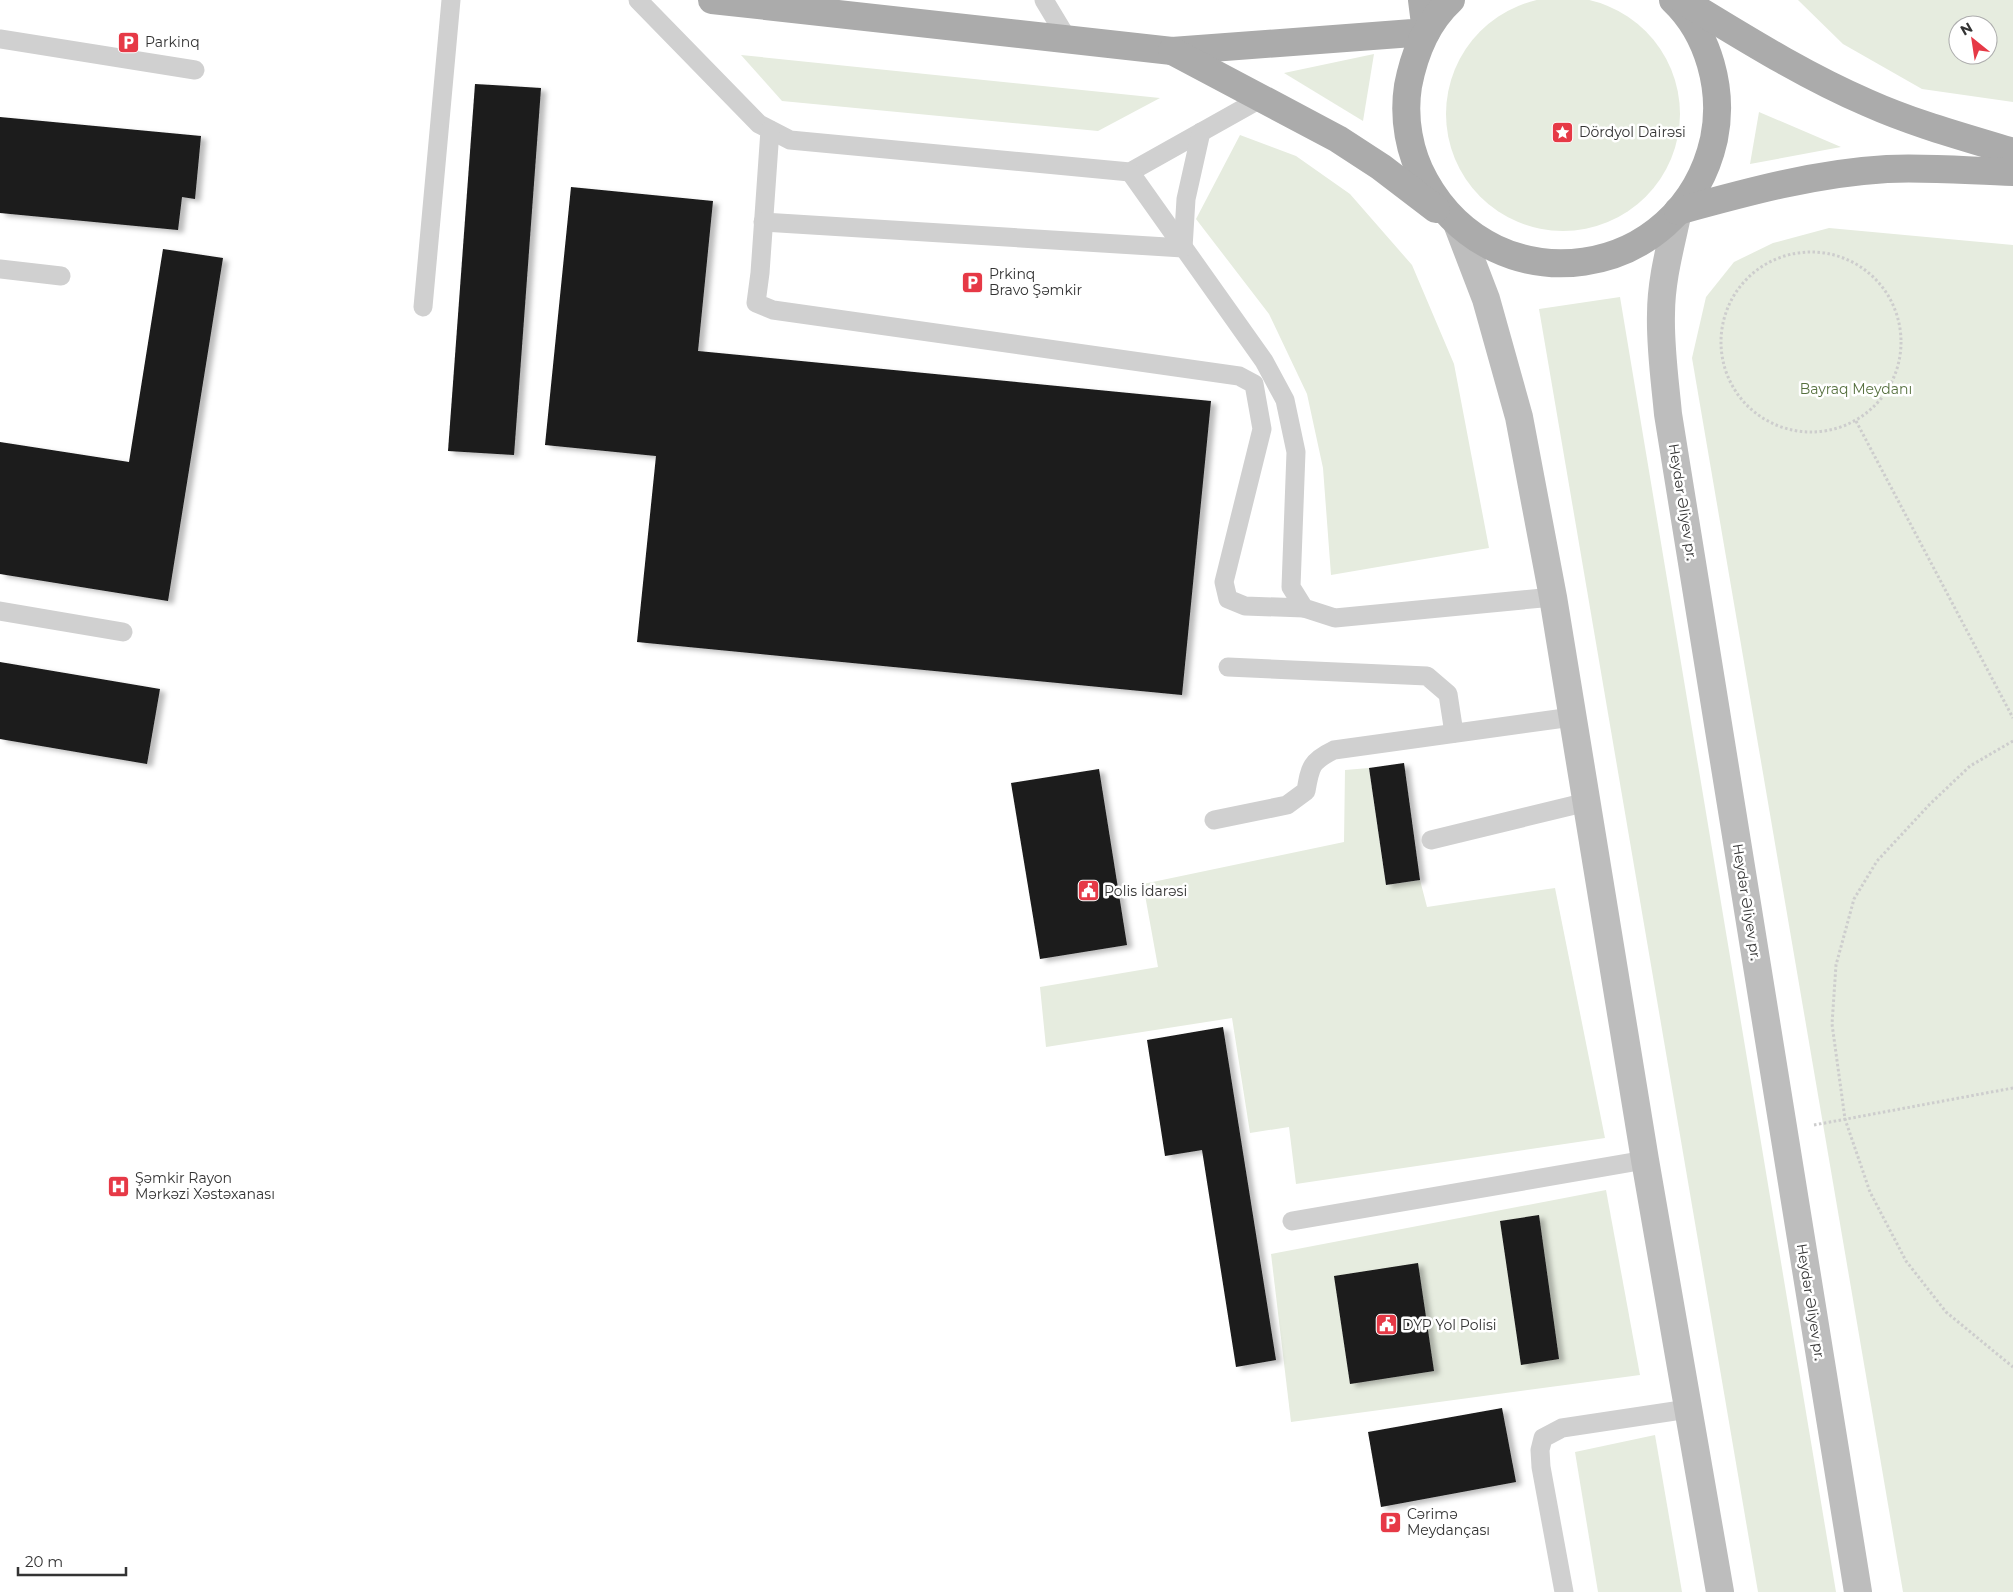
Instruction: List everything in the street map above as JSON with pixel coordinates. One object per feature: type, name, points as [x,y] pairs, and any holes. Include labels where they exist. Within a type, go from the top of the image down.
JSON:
[{"type":"main road","points":[[712,0],[1172,51],[1426,32]]},
{"type":"main road","points":[[1422,0],[1426,32]]},
{"type":"main road","points":[[1451,0],[1426,32],[1412,65],[1406,99],[1408,135],[1422,176],[1435,199],[1458,226],[1486,299],[1519,417],[1553,597],[1645,1160],[1720,1592]]},
{"type":"main road","points":[[1172,51],[1345,144],[1381,168],[1458,226],[1492,248],[1531,261],[1571,264],[1611,256],[1648,238],[1678,211],[1697,185],[1710,156],[1717,126],[1717,94],[1711,63],[1698,33],[1673,0]]},
{"type":"main road","points":[[1682,0],[1790,65],[1867,103],[1921,125],[2013,152]]},
{"type":"main road","points":[[1678,211],[1758,188],[1830,175],[1888,169],[2013,172]]},
{"type":"main road","name":"Heydər Əliyev pr.","points":[[1678,211],[1664,276],[1660,312],[1668,414],[1858,1592]]},
{"type":"lane","points":[[423,307],[451,0]]},
{"type":"lane","points":[[638,0],[759,124],[790,140],[1130,172],[1262,98]]},
{"type":"lane","points":[[1044,0],[1068,40]]},
{"type":"lane","points":[[0,39],[195,70]]},
{"type":"lane","points":[[770,130],[760,273],[756,303],[773,310],[1239,376],[1254,384],[1262,429],[1224,582],[1228,599],[1245,606],[1304,608],[1335,618],[1553,597]]},
{"type":"lane","points":[[1183,248],[1186,198],[1201,132]]},
{"type":"lane","points":[[1130,172],[1264,361],[1285,400],[1296,452],[1291,587],[1304,608]]},
{"type":"lane","points":[[763,222],[1183,248]]},
{"type":"lane","points":[[0,269],[61,276]]},
{"type":"lane","points":[[0,611],[122,632]]},
{"type":"lane","points":[[1228,667],[1427,676],[1448,694],[1454,733]]},
{"type":"lane","points":[[1214,820],[1287,805],[1306,791],[1309,773],[1318,758],[1334,750],[1572,717]]},
{"type":"lane","points":[[1431,840],[1586,802]]},
{"type":"lane","points":[[1292,1221],[1645,1160]]},
{"type":"lane","points":[[1564,1592],[1541,1467],[1540,1450],[1543,1438],[1562,1428],[1688,1410]]},
{"type":"path","points":[[1801,251],[1826,252],[1850,260],[1870,273],[1887,292],[1898,314],[1902,338],[1899,362],[1890,386],[1875,405],[1856,421],[1833,430],[1808,432],[1784,428],[1761,418],[1742,402],[1729,381],[1721,358],[1721,333],[1726,309],[1738,287],[1756,270],[1778,257],[1801,251]]},
{"type":"path","points":[[1856,421],[2013,718]]},
{"type":"path","points":[[2013,741],[1970,766],[1930,804],[1877,861],[1854,899],[1836,965],[1832,1024],[1845,1120],[1870,1192],[1906,1261],[1946,1312],[2013,1367]]},
{"type":"path","points":[[1784,1131],[2013,1088]]},
{"type":"green space","name":"Dördyol Dairəsi","points":[[1563,-3],[1597,2],[1608,6],[1628,17],[1653,40],[1671,69],[1675,80],[1680,114],[1675,148],[1671,159],[1660,179],[1637,204],[1608,222],[1597,226],[1563,231],[1529,226],[1518,222],[1498,211],[1473,188],[1455,159],[1451,148],[1446,114],[1451,80],[1455,69],[1466,49],[1489,24],[1518,6],[1529,2]]},
{"type":"green space","points":[[1798,0],[2013,0],[2013,102],[1922,89],[1843,44]]},
{"type":"green space","points":[[1374,54],[1363,121],[1284,73]]},
{"type":"green space","points":[[741,55],[1160,98],[1098,131],[782,101]]},
{"type":"green space","points":[[1759,112],[1841,147],[1750,164]]},
{"type":"green space","points":[[1240,135],[1296,156],[1350,194],[1412,265],[1454,364],[1489,548],[1331,575],[1323,468],[1307,394],[1269,314],[1196,219]]},
{"type":"green space","name":"Bayraq Meydanı","points":[[1829,228],[2013,245],[2013,1592],[1903,1592],[1692,358],[1706,297],[1734,262],[1773,243]]},
{"type":"green space","points":[[1620,297],[1836,1592],[1758,1592],[1539,309]]},
{"type":"green space","points":[[1369,768],[1386,885],[1420,880],[1427,907],[1555,888],[1605,1138],[1296,1184],[1289,1127],[1250,1133],[1232,1018],[1046,1047],[1040,987],[1158,967],[1143,884],[1344,842],[1345,770]]},
{"type":"green space","points":[[1606,1190],[1640,1375],[1291,1422],[1271,1254]]},
{"type":"green space","points":[[1655,1435],[1682,1592],[1598,1592],[1575,1452]]},
{"type":"building","points":[[475,84],[541,88],[514,455],[448,451]]},
{"type":"building","points":[[0,117],[201,136],[195,199],[182,197],[178,230],[0,213]]},
{"type":"building","points":[[571,187],[713,201],[698,351],[1211,401],[1182,695],[637,642],[656,456],[545,445]]},
{"type":"building","points":[[163,249],[223,258],[168,601],[0,574],[0,442],[129,462]]},
{"type":"building","points":[[0,662],[160,689],[147,764],[0,739]]},
{"type":"building","points":[[1404,763],[1420,880],[1386,885],[1369,768]]},
{"type":"building","points":[[1099,769],[1127,945],[1040,959],[1011,783]]},
{"type":"building","points":[[1223,1027],[1276,1360],[1236,1367],[1202,1150],[1165,1156],[1147,1040]]},
{"type":"building","points":[[1539,1215],[1559,1359],[1521,1365],[1500,1221]]},
{"type":"building","points":[[1418,1263],[1434,1371],[1350,1384],[1334,1276]]},
{"type":"building","points":[[1502,1408],[1516,1482],[1381,1507],[1368,1432]]},
{"type":"place","name":"Parkinq","points":[[129,42]]},
{"type":"place","name":"Dördyol Dairəsi","points":[[1563,132]]},
{"type":"place","name":"Prkinq Bravo Şəmkir","points":[[973,282]]},
{"type":"place","name":"Polis İdarəsi","points":[[1088,891]]},
{"type":"place","name":"Şəmkir Rayon Mərkəzi Xəstəxanası","points":[[119,1186]]},
{"type":"place","name":"DYP Yol Polisi","points":[[1386,1325]]},
{"type":"place","name":"Cərimə Meydançası","points":[[1391,1522]]}]
